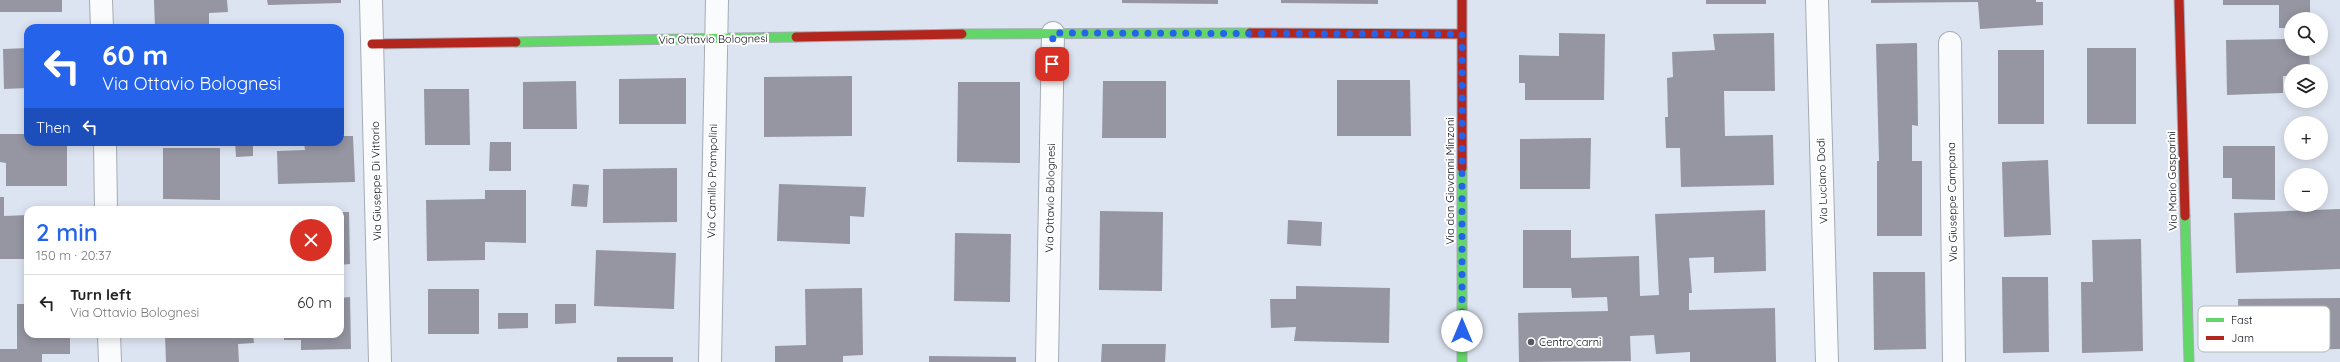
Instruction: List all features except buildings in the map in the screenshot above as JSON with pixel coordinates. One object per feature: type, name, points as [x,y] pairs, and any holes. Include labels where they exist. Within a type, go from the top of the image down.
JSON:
[{"type":"street","points":[[101,0],[102,24]]},
{"type":"street","name":"Via Giuseppe Di Vittorio","points":[[371,0],[380,362]]},
{"type":"street","name":"Via Camillo Prampolini","points":[[710,362],[715,39],[717,0]]},
{"type":"street","name":"Via don Giovanni Minzoni","points":[[1462,0],[1462,362]]},
{"type":"street","name":"Via Luciano Dodi","points":[[1817,0],[1827,362]]},
{"type":"street","name":"Via Mario Gasparini","points":[[2179,0],[2189,362]]},
{"type":"street","name":"Via Ottavio Bolognesi","points":[[372,44],[1053,33],[1462,34]]},
{"type":"street","name":"Via Ottavio Bolognesi","points":[[1047,362],[1053,33]]},
{"type":"street","name":"Via Giuseppe Campana","points":[[1950,43],[1954,362]]},
{"type":"street","points":[[105,146],[106,206]]},
{"type":"street","points":[[109,338],[110,362]]},
{"type":"traffic: fast","points":[[962,34],[1250,33]]},
{"type":"traffic: fast","points":[[516,42],[796,37]]},
{"type":"traffic: fast","points":[[1462,168],[1462,362]]},
{"type":"traffic: fast","points":[[2185,216],[2189,362]]},
{"type":"traffic: jam","points":[[1462,0],[1462,168]]},
{"type":"traffic: jam","points":[[2179,0],[2185,216]]},
{"type":"traffic: jam","points":[[1250,33],[1462,34]]},
{"type":"traffic: jam","points":[[796,37],[962,34]]},
{"type":"traffic: jam","points":[[372,44],[516,42]]},
{"type":"place","name":"Centro carni","points":[[1531,342]]},
{"type":"route","points":[[1052,64],[1053,33],[1462,34],[1462,331]]}]
